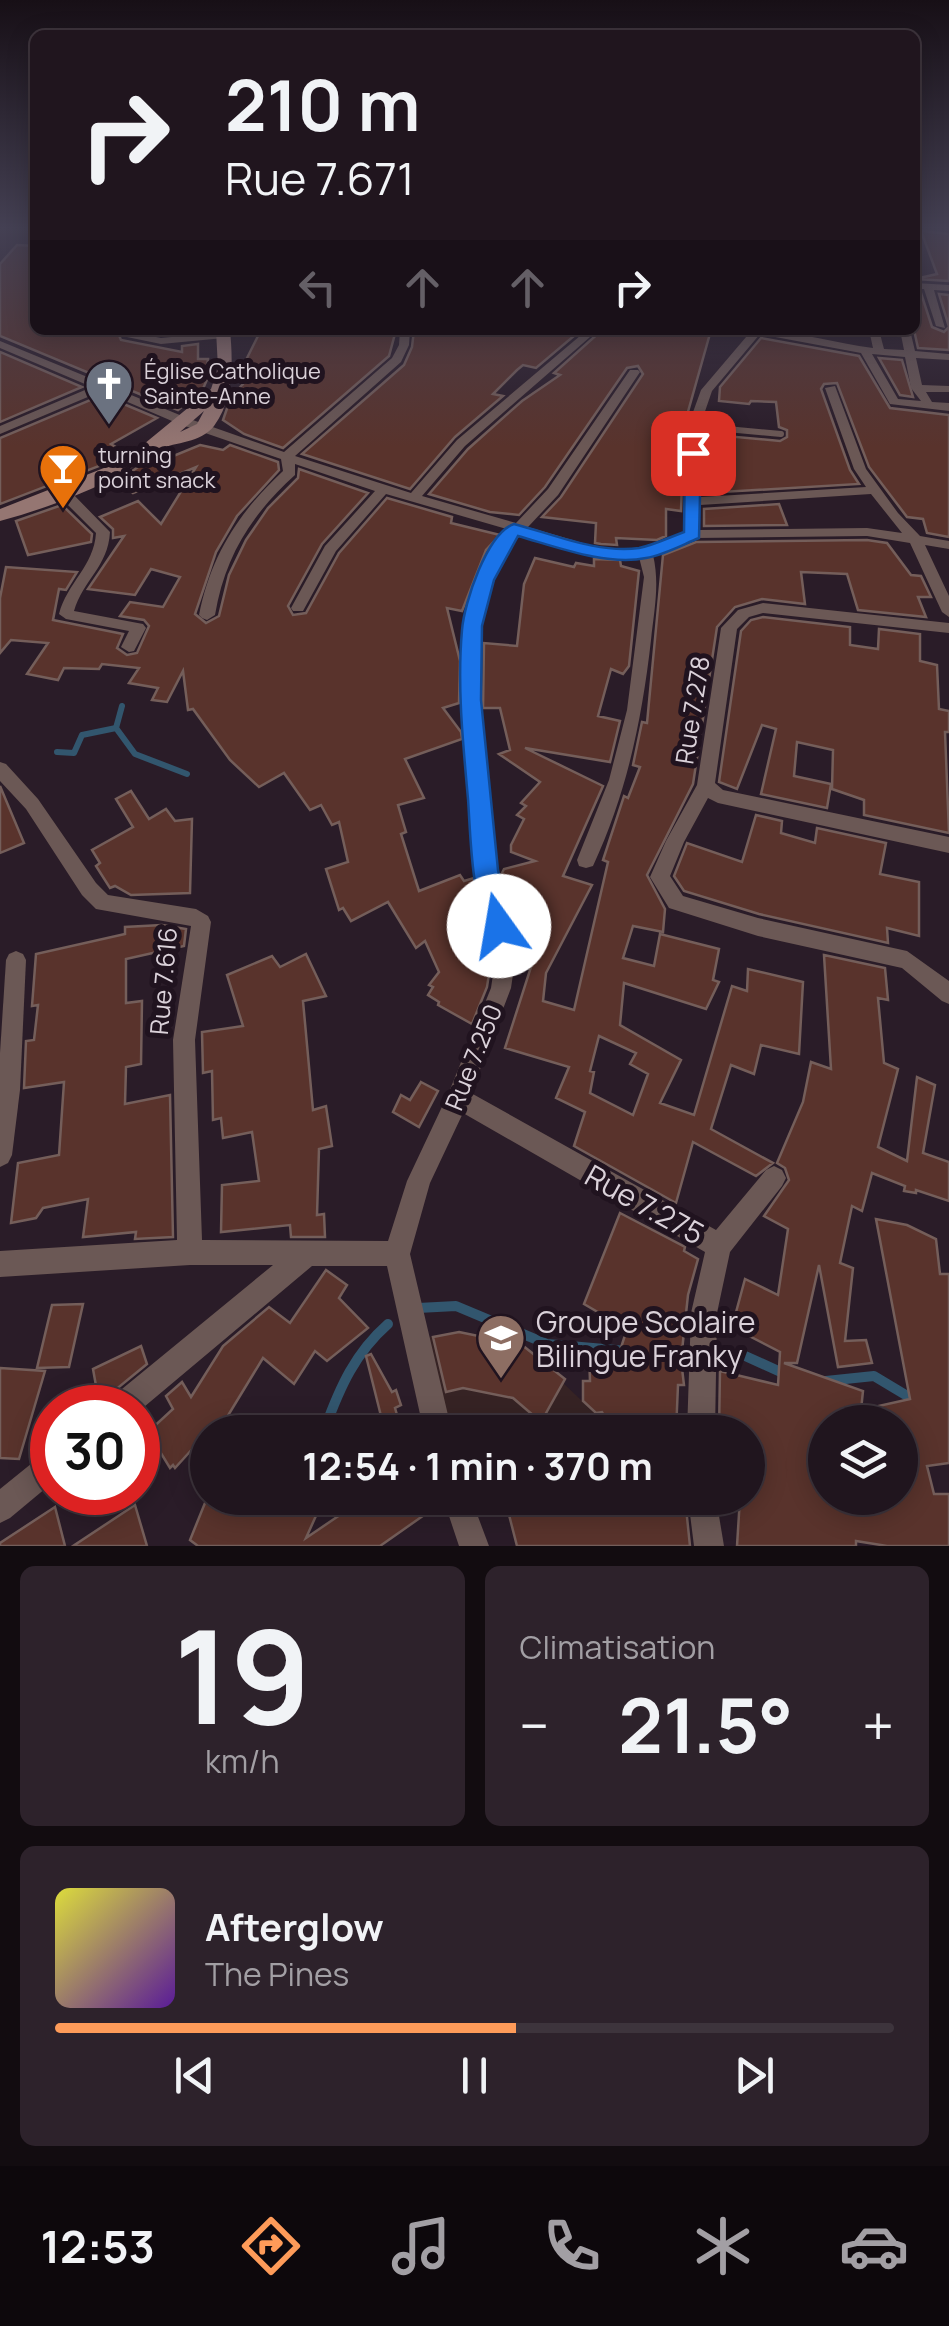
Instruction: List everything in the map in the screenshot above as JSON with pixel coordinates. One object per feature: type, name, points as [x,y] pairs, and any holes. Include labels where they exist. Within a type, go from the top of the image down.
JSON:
[{"type":"main road","points":[[0,516],[64,494],[148,450],[203,428],[226,368],[223,335]]},
{"type":"main road","points":[[148,450],[216,393]]},
{"type":"street","points":[[931,302],[945,327]]},
{"type":"street","points":[[928,326],[945,327]]},
{"type":"street","points":[[132,335],[161,340],[200,335]]},
{"type":"street","points":[[287,456],[397,360],[404,335]]},
{"type":"street","points":[[414,498],[462,443],[587,335]]},
{"type":"street","points":[[693,534],[694,426],[707,390],[754,335]]},
{"type":"street","points":[[784,335],[864,350],[949,357]]},
{"type":"street","points":[[875,335],[879,351]]},
{"type":"street","points":[[906,335],[918,388],[927,400],[924,405]]},
{"type":"street","points":[[0,344],[183,422],[414,498],[600,552],[645,553],[693,534],[867,532],[949,545]]},
{"type":"street","points":[[864,350],[889,398],[900,403],[949,407]]},
{"type":"street","name":"Rue 7.250","points":[[434,1415],[397,1254],[419,1180],[458,1098],[501,988],[506,954],[486,870],[470,646],[484,580],[496,553],[514,529],[553,492],[634,372]]},
{"type":"street","points":[[0,430],[99,388]]},
{"type":"street","points":[[832,388],[848,443],[873,490],[915,539],[949,612]]},
{"type":"street","points":[[918,388],[949,390]]},
{"type":"street","points":[[206,614],[232,537],[246,513],[290,472],[287,456]]},
{"type":"street","points":[[298,608],[330,549],[383,488]]},
{"type":"street","points":[[691,502],[873,490]]},
{"type":"street","points":[[64,494],[103,532],[104,546],[94,572],[78,589],[66,614],[138,628],[129,647]]},
{"type":"street","points":[[586,860],[618,780],[635,710],[652,576],[645,553]]},
{"type":"street","name":"Rue 7.278","points":[[949,628],[763,608],[746,610],[730,628],[706,784],[674,841],[660,877],[676,902],[758,927],[907,960],[949,994]]},
{"type":"street","name":"Rue 7.616","points":[[0,769],[32,804],[89,889],[104,903],[196,918],[200,922],[184,1040],[190,1252]]},
{"type":"street","points":[[706,784],[718,796],[949,845]]},
{"type":"street","points":[[0,1155],[9,1090],[16,960]]},
{"type":"street","name":"Rue 7.275","points":[[458,1098],[719,1246],[704,1313],[702,1415]]},
{"type":"street","points":[[719,1246],[774,1178]]},
{"type":"street","points":[[0,1264],[190,1252],[397,1254]]},
{"type":"street","points":[[150,1385],[305,1255]]},
{"type":"street","points":[[0,1508],[30,1483]]},
{"type":"street","points":[[463,1515],[474,1546]]},
{"type":"street","points":[[705,1515],[710,1546]]},
{"type":"lane","points":[[694,426],[782,434]]},
{"type":"shaded area","name":"Groupe Scolaire Bilingue Franky","points":[[459,1332],[522,1345],[565,1379],[563,1383],[597,1415],[445,1415],[429,1337]]},
{"type":"building","points":[[0,302],[30,302],[30,335],[119,335],[121,340],[182,352],[182,346],[198,344],[198,359],[208,359],[209,375],[202,391],[178,410],[0,336]]},
{"type":"building","points":[[920,302],[924,302],[932,327],[944,332],[949,327],[949,350],[918,348],[915,335],[920,335]]},
{"type":"building","points":[[941,302],[949,302],[949,327]]},
{"type":"building","points":[[258,335],[395,335],[389,356],[283,448],[244,434],[223,420],[231,397],[243,384],[246,360]]},
{"type":"building","points":[[413,335],[575,335],[536,368],[523,365],[517,370],[493,394],[503,396],[455,437],[410,489],[302,454],[404,365]]},
{"type":"building","points":[[596,335],[710,335],[684,426],[681,511],[666,509],[666,536],[657,540],[616,538],[617,545],[601,544],[595,543],[596,523],[542,517],[561,497],[643,374],[638,366],[627,368],[545,487],[519,515],[490,512],[429,494],[468,449],[522,401],[560,375],[554,373]]},
{"type":"building","points":[[761,338],[859,356],[890,408],[949,415],[949,537],[927,533],[923,519],[907,517],[869,467],[837,383],[824,384],[821,389],[850,470],[859,484],[704,493],[704,434],[780,441],[787,437],[787,430],[779,427],[776,402],[719,401],[720,387]]},
{"type":"building","points":[[0,352],[82,387],[0,422]]},
{"type":"building","points":[[879,358],[902,360],[913,397],[900,395]]},
{"type":"building","points":[[102,395],[157,418],[111,444],[124,452],[107,463],[0,504],[0,438]]},
{"type":"building","points":[[200,445],[223,450],[230,445],[278,462],[279,470],[237,516],[216,552],[195,614],[206,623],[219,616],[229,575],[246,540],[268,508],[298,478],[299,469],[368,493],[322,544],[288,606],[293,615],[306,613],[339,553],[387,498],[452,517],[451,523],[500,535],[486,550],[462,611],[447,608],[460,661],[459,703],[443,708],[462,739],[405,759],[424,798],[398,805],[406,832],[401,834],[419,891],[460,875],[464,881],[474,878],[487,932],[487,953],[490,947],[492,954],[483,962],[489,974],[487,987],[472,1024],[428,995],[433,987],[429,985],[439,972],[425,941],[416,948],[388,902],[351,921],[343,908],[339,910],[326,869],[348,862],[339,822],[332,825],[321,805],[310,810],[284,773],[259,787],[230,760],[193,709],[188,710],[183,671],[167,702],[152,700],[158,688],[129,683],[139,668],[102,664],[99,669],[64,668],[58,680],[27,674],[48,643],[11,640],[0,653],[0,598],[6,567],[77,572],[66,590],[59,589],[53,620],[123,634],[117,648],[127,655],[137,653],[149,626],[144,620],[120,616],[130,602],[163,607],[180,577],[151,569],[135,595],[88,589],[124,536],[113,538],[113,529],[100,517],[138,501],[161,524],[196,467],[133,493],[120,482],[144,463],[149,466]]},
{"type":"building","points":[[779,504],[787,525],[704,526],[704,509]]},
{"type":"building","points":[[62,505],[92,534],[91,542],[28,555],[16,521]]},
{"type":"building","points":[[696,542],[887,543],[911,575],[921,576],[931,597],[918,597],[926,617],[858,610],[847,574],[801,572],[805,604],[762,599],[735,607],[717,627],[693,784],[647,875],[665,909],[663,932],[633,926],[623,958],[654,966],[660,934],[719,949],[713,980],[719,982],[706,1009],[624,983],[620,1025],[681,1060],[660,1103],[694,1115],[732,986],[747,991],[748,969],[803,982],[799,1054],[761,1045],[754,1074],[731,1065],[711,1129],[773,1163],[756,1176],[693,1142],[676,1203],[574,1146],[585,1112],[556,1098],[569,1067],[505,1048],[539,942],[519,935],[517,940],[511,915],[525,893],[522,888],[503,882],[501,875],[504,869],[535,861],[511,852],[511,845],[524,819],[517,815],[526,806],[521,803],[540,782],[499,754],[510,750],[500,708],[483,708],[484,643],[517,646],[524,584],[535,558],[574,567],[576,563],[594,566],[594,559],[620,560],[621,566],[639,571],[629,666],[623,674],[611,669],[598,716],[620,721],[610,762],[525,748],[603,786],[563,876],[592,885],[546,973],[543,1001],[574,1010],[608,862],[603,860],[624,796],[628,798],[640,767],[633,765],[642,722],[647,723],[663,555]],"holes":[[[599,1036],[636,1053],[630,1064],[648,1074],[633,1115],[590,1093],[594,1072],[590,1071]]]},
{"type":"building","points":[[763,617],[850,627],[850,645],[878,649],[879,629],[920,634],[920,661],[937,665],[939,709],[949,711],[949,732],[945,732],[949,833],[864,815],[864,800],[832,789],[833,750],[797,742],[794,776],[831,784],[827,808],[761,794],[776,729],[762,725],[737,789],[719,782],[741,631],[751,620]]},
{"type":"building","points":[[0,786],[24,843],[0,853]]},
{"type":"building","points":[[131,791],[149,819],[166,809],[175,821],[192,819],[190,893],[131,895],[115,886],[110,888],[96,866],[100,863],[92,850],[133,827],[116,799]]},
{"type":"building","points":[[756,815],[782,821],[781,833],[815,843],[817,828],[886,843],[880,874],[919,882],[919,936],[887,928],[888,943],[759,914],[684,891],[674,876],[687,843],[742,862]]},
{"type":"building","points":[[162,925],[186,929],[184,946],[126,959],[126,1003],[142,1001],[141,1064],[126,1067],[125,1104],[170,1095],[173,1237],[135,1239],[136,1232],[83,1237],[88,1199],[43,1208],[36,1218],[11,1223],[18,1163],[59,1155],[64,1082],[24,1088],[26,1041],[34,1040],[38,1005],[32,1006],[36,954],[125,934],[125,927]]},
{"type":"building","points":[[306,954],[326,996],[303,1001],[313,1110],[326,1106],[332,1146],[319,1149],[317,1215],[324,1214],[325,1237],[291,1237],[290,1225],[221,1232],[222,1185],[259,1181],[252,1132],[223,1138],[221,1118],[213,1120],[212,1071],[203,1073],[202,1032],[243,1026],[227,975],[272,956],[280,967]]},
{"type":"building","points":[[824,955],[885,968],[888,1000],[878,998],[884,1063],[898,1069],[878,1147],[907,1161],[917,1077],[935,1085],[923,1153],[949,1162],[949,1201],[916,1190],[904,1191],[905,1186],[872,1173],[862,1211],[852,1206],[840,1263],[853,1268],[845,1341],[866,1340],[872,1363],[838,1367],[819,1265],[797,1363],[784,1363],[863,1391],[862,1405],[808,1405],[808,1515],[918,1515],[918,1405],[883,1405],[910,1399],[876,1219],[907,1225],[936,1239],[940,1274],[949,1274],[949,1463],[927,1466],[934,1494],[949,1494],[949,1546],[887,1546],[856,1541],[856,1546],[737,1546],[739,1515],[765,1515],[765,1415],[719,1415],[720,1371],[778,1385],[780,1352],[732,1327],[745,1279],[778,1295],[788,1229],[764,1216],[789,1180],[785,1168],[777,1163],[803,1102],[811,1062],[831,1069]]},
{"type":"building","points":[[421,1082],[438,1091],[419,1127],[393,1112],[401,1095],[410,1100]]},
{"type":"building","points":[[620,1213],[685,1247],[684,1251],[698,1259],[688,1295],[681,1360],[684,1385],[678,1385],[677,1415],[604,1415],[583,1401],[583,1381],[590,1381],[589,1355],[618,1357],[627,1329],[584,1304]]},
{"type":"building","points":[[326,1270],[347,1285],[339,1298],[368,1328],[327,1361],[315,1351],[294,1384],[263,1358],[228,1415],[190,1415],[190,1452],[175,1468],[170,1468],[160,1452],[160,1421],[173,1409],[166,1396],[182,1382],[191,1397],[223,1346],[269,1307],[290,1323]]},
{"type":"building","points":[[83,1304],[69,1367],[37,1368],[52,1305]]},
{"type":"building","points":[[459,1332],[522,1345],[565,1379],[545,1415],[533,1415],[513,1398],[463,1388],[446,1392],[433,1337]]},
{"type":"building","points":[[141,1346],[147,1364],[121,1385],[96,1385],[93,1369]]},
{"type":"building","points":[[371,1354],[392,1392],[396,1390],[401,1405],[395,1408],[397,1415],[381,1415],[366,1356]]},
{"type":"building","points":[[0,1368],[45,1371],[41,1385],[30,1385],[30,1422],[19,1459],[0,1458]]},
{"type":"building","points":[[43,1515],[57,1515],[65,1546],[0,1546]]},
{"type":"building","points":[[120,1515],[138,1515],[147,1546],[73,1546]]},
{"type":"building","points":[[200,1515],[316,1515],[306,1538],[340,1515],[424,1515],[380,1546],[198,1546],[190,1540]]},
{"type":"building","points":[[509,1515],[687,1515],[690,1546],[517,1546]]},
{"type":"waterway","points":[[116,728],[122,706]]},
{"type":"waterway","points":[[57,752],[74,753],[82,735],[116,728]]},
{"type":"waterway","points":[[116,728],[135,754],[187,774]]},
{"type":"waterway","points":[[418,1308],[456,1306],[547,1344],[627,1351]]},
{"type":"waterway","points":[[330,1415],[350,1372],[388,1324]]},
{"type":"waterway","points":[[712,1352],[743,1355],[785,1374]]},
{"type":"waterway","points":[[826,1381],[874,1376],[914,1400]]},
{"type":"place","name":"Église Catholique Sainte-Anne","points":[[109,426]]},
{"type":"place","name":"turning point snack","points":[[63,510]]},
{"type":"place","name":"Groupe Scolaire Bilingue Franky","points":[[501,1380]]},
{"type":"route","points":[[499,926],[486,870],[471,700],[472,626],[484,580],[496,553],[514,529],[600,552],[624,554],[645,553],[693,534],[693,453]]}]
